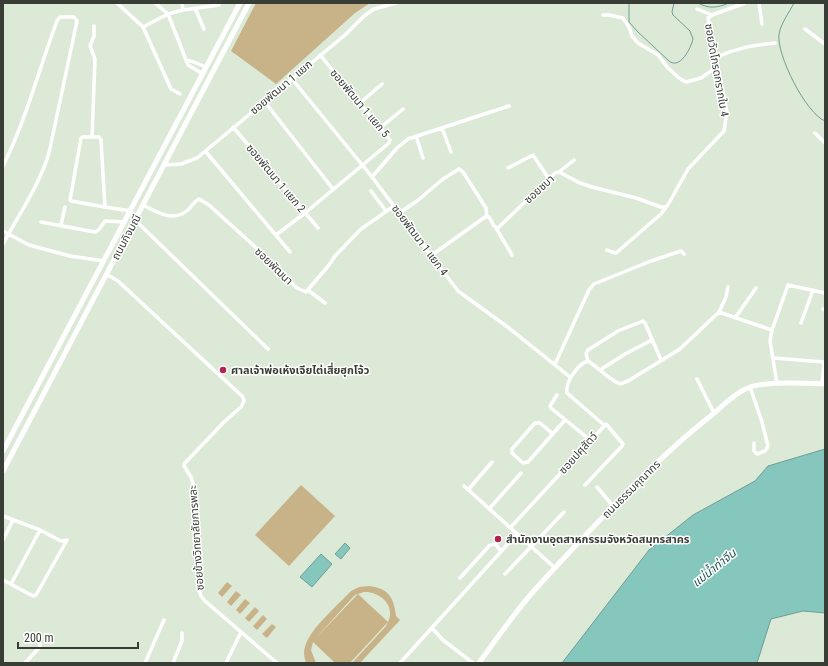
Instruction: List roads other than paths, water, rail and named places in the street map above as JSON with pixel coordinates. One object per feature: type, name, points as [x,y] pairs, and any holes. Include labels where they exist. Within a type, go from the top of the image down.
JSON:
[{"type":"main road","name":"ถนนกิจมณี","points":[[3,451],[240,3]]},
{"type":"main road","name":"ถนนกิจมณี","points":[[3,471],[249,3]]},
{"type":"main road","name":"ถนนธรรมคุณากร","points":[[479,663],[511,619],[555,568],[613,506],[682,439],[714,413],[742,391],[750,387],[777,384],[824,384]]},
{"type":"street","points":[[117,3],[143,26],[171,89],[180,94]]},
{"type":"street","points":[[156,3],[168,14],[188,65],[203,74]]},
{"type":"street","points":[[182,3],[183,10]]},
{"type":"street","name":"ซอยพัฒนา 1 แยก","points":[[165,165],[189,162],[206,152],[264,101],[344,36],[364,16],[374,10],[396,3]]},
{"type":"street","name":"ซอยวัดโกรดกรากใน 4","points":[[607,250],[616,252],[661,214],[666,208],[688,169],[724,132],[727,112],[717,57],[708,21],[709,16],[745,3]]},
{"type":"street","points":[[759,3],[762,24]]},
{"type":"street","points":[[143,26],[168,14],[219,4]]},
{"type":"street","points":[[195,8],[204,29]]},
{"type":"street","points":[[697,9],[712,15]]},
{"type":"street","points":[[603,15],[623,18],[629,27],[632,36],[638,43],[658,55],[667,67],[686,82],[701,78],[718,66]]},
{"type":"street","points":[[3,166],[26,111],[43,57],[57,21],[60,17],[74,16],[77,21],[49,153],[36,185],[3,244]]},
{"type":"street","points":[[92,137],[95,59],[90,46],[94,36],[94,26]]},
{"type":"street","points":[[805,29],[825,44]]},
{"type":"street","points":[[717,57],[735,49],[753,45],[775,43]]},
{"type":"street","name":"ซอยพัฒนา 1 แยก 5","points":[[320,55],[390,140],[389,143],[362,165]]},
{"type":"street","points":[[187,61],[191,61],[206,67]]},
{"type":"street","name":"ซอยพัฒนา 1 แยก 4","points":[[292,79],[372,177],[462,295],[555,364],[570,377]]},
{"type":"street","points":[[360,103],[382,84]]},
{"type":"street","points":[[264,101],[333,189]]},
{"type":"street","points":[[372,177],[402,143],[408,139],[509,106]]},
{"type":"street","points":[[380,128],[403,108]]},
{"type":"street","name":"ซอยพัฒนา 1 แยก 2","points":[[234,127],[318,228]]},
{"type":"street","points":[[442,128],[451,152]]},
{"type":"street","points":[[815,132],[825,143]]},
{"type":"street","points":[[416,136],[423,158]]},
{"type":"street","points":[[105,207],[101,140],[98,137],[83,137],[81,138],[70,200],[71,201],[105,207],[131,211]]},
{"type":"street","points":[[206,152],[290,252]]},
{"type":"street","points":[[508,168],[533,155],[549,179]]},
{"type":"street","points":[[559,172],[574,160]]},
{"type":"street","points":[[276,235],[305,213],[362,165]]},
{"type":"street","points":[[399,213],[417,201],[443,179],[459,169],[463,172],[486,208],[487,217],[496,228],[512,255]]},
{"type":"street","name":"ซอยชบา","points":[[496,228],[500,226],[555,173],[559,172],[580,183],[636,198],[666,208]]},
{"type":"street","points":[[371,191],[386,211]]},
{"type":"street","name":"ซอยพัฒนา","points":[[143,205],[170,217],[180,215],[188,210],[193,202],[199,199],[209,205],[252,244],[297,288],[306,292],[308,290]]},
{"type":"street","points":[[325,303],[308,290],[335,256],[361,229],[394,206]]},
{"type":"street","points":[[60,225],[65,207]]},
{"type":"street","points":[[432,255],[487,217]]},
{"type":"street","points":[[135,220],[268,349]]},
{"type":"street","points":[[41,222],[95,232],[99,230],[101,224],[105,221],[125,222]]},
{"type":"street","points":[[3,231],[29,245],[70,256],[104,260]]},
{"type":"street","points":[[555,364],[589,290],[594,284],[651,261],[681,251],[684,254]]},
{"type":"street","name":"ซอยข้างวิทยาลัยการพละ","points":[[106,274],[118,281],[243,397],[244,401],[242,408],[224,422],[184,464],[193,483],[199,593],[205,601],[277,663]]},
{"type":"street","points":[[777,384],[774,358],[770,341],[772,330],[789,285],[825,293]]},
{"type":"street","points":[[661,360],[645,323],[641,321],[618,331],[588,350],[586,354],[588,361],[616,382],[620,384],[628,381],[680,349],[719,312],[726,297],[728,287]]},
{"type":"street","points":[[735,318],[756,288]]},
{"type":"street","points":[[801,323],[813,290]]},
{"type":"street","points":[[719,312],[772,330]]},
{"type":"street","points":[[600,370],[625,354],[652,340]]},
{"type":"street","points":[[774,358],[822,362],[824,364],[824,384]]},
{"type":"street","points":[[588,361],[585,362],[570,377],[567,385],[567,393],[604,425]]},
{"type":"street","points":[[697,379],[714,413]]},
{"type":"street","points":[[750,387],[762,422],[768,446],[765,451],[757,454],[754,451],[754,443]]},
{"type":"street","points":[[557,395],[550,406],[551,408],[590,440]]},
{"type":"street","points":[[553,434],[540,423],[535,423],[512,449],[512,453],[525,464],[553,434],[565,420]]},
{"type":"street","name":"ซอยปศุสัตว์","points":[[510,528],[604,425],[607,425],[623,444],[584,485]]},
{"type":"street","points":[[468,490],[492,462]]},
{"type":"street","points":[[489,509],[521,472]]},
{"type":"street","points":[[464,486],[555,568]]},
{"type":"street","points":[[597,487],[613,506]]},
{"type":"street","points":[[505,574],[564,512]]},
{"type":"street","points":[[3,516],[40,530],[61,541],[67,540],[36,596],[33,596],[3,580]]},
{"type":"street","points":[[3,540],[13,520]]},
{"type":"street","points":[[11,584],[40,530]]},
{"type":"street","points":[[400,663],[517,534]]},
{"type":"street","points":[[460,578],[490,545],[494,544],[501,551]]},
{"type":"street","points":[[145,663],[164,620]]},
{"type":"street","points":[[432,628],[443,640],[473,663]]},
{"type":"street","points":[[226,663],[241,632]]},
{"type":"street","points":[[172,663],[182,641],[182,633]]},
{"type":"street","points":[[25,663],[40,647],[38,641]]},
{"type":"water","name":"แม่น้ำท่าจีน","points":[[825,449],[825,613],[803,611],[771,619],[757,663],[562,663],[649,550],[693,515],[755,481],[768,466]]},
{"type":"water","points":[[345,543],[350,548],[341,559],[335,554]]},
{"type":"water","points":[[321,554],[332,564],[312,587],[300,577]]},
{"type":"waterway","points":[[629,3],[629,22],[669,61],[677,63],[684,57],[690,48],[693,39],[690,31],[673,15],[672,12],[674,3]]},
{"type":"waterway","points":[[698,3],[713,7],[729,3]]},
{"type":"waterway","points":[[794,3],[783,22],[779,34],[779,43],[782,55],[801,96],[817,116],[825,121]]},
{"type":"place","name":"ศาลเจ้าพ่อเห้งเจียไต่เสี่ยฮุกโจ้ว","points":[[223,370]]},
{"type":"place","name":"สำนักงานอุตสาหกรรมจังหวัดสมุทรสาคร","points":[[498,539]]}]
